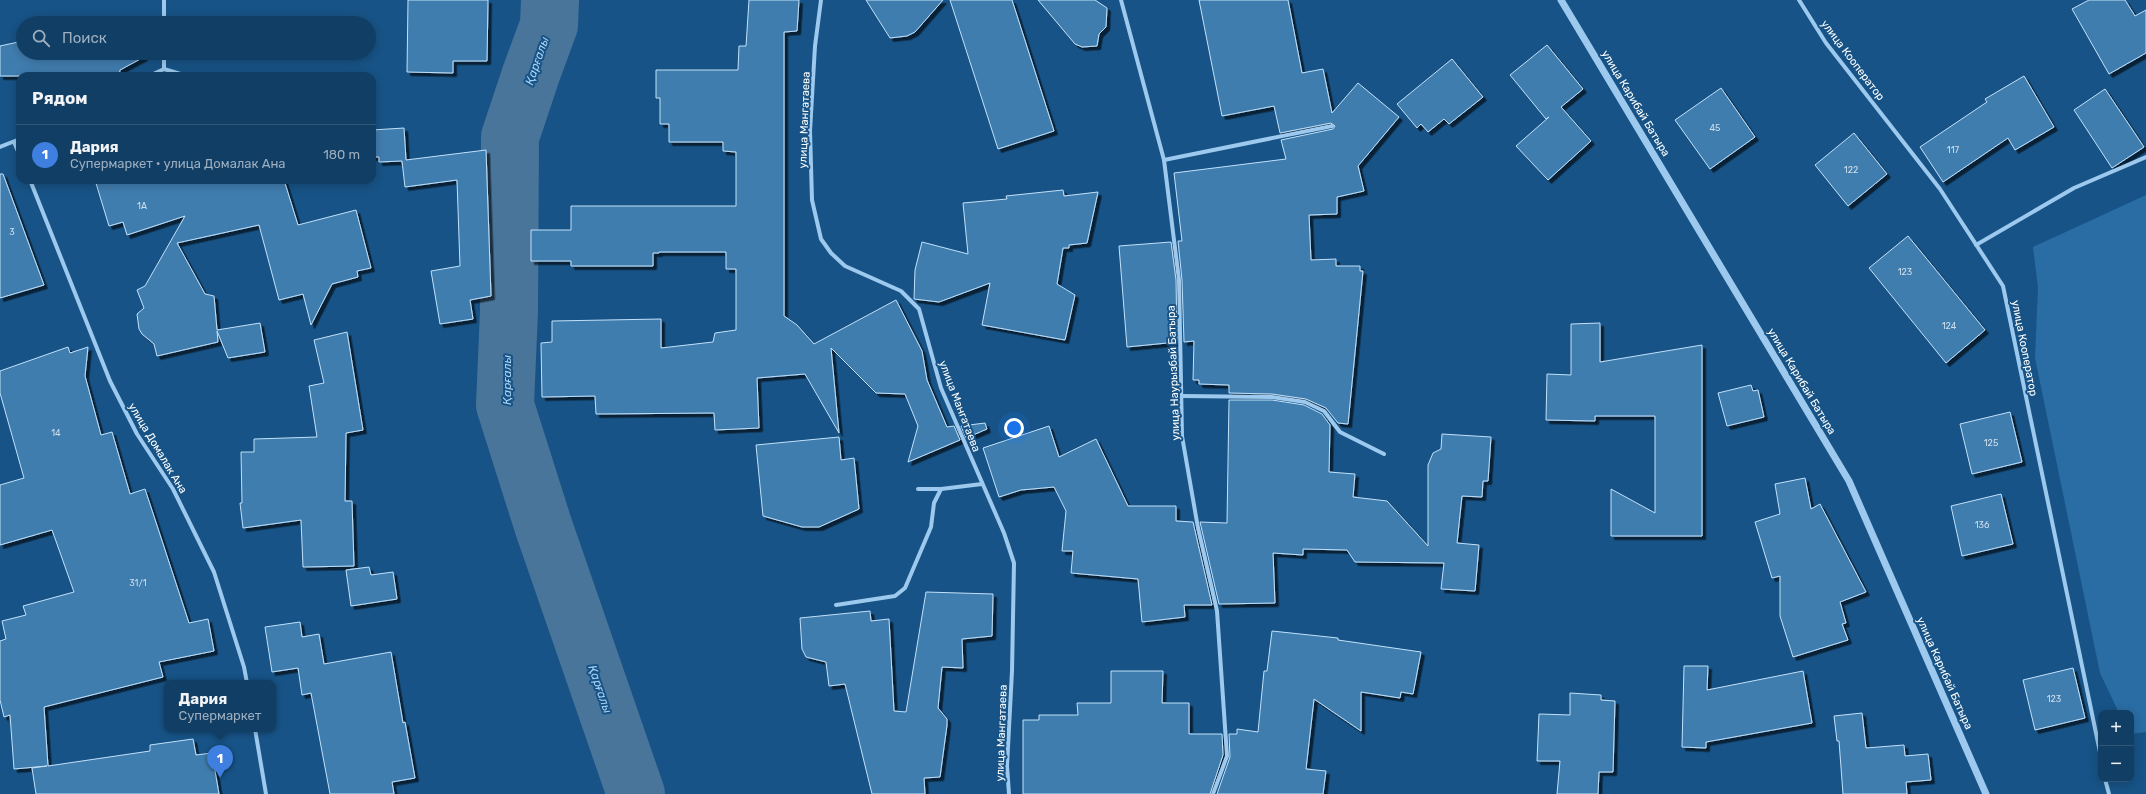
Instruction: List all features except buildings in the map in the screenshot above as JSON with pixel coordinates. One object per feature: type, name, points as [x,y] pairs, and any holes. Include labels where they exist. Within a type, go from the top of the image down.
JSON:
[{"type":"street","points":[[164,0],[164,16]]},
{"type":"street","name":"улица Мангатаева","points":[[822,0],[815,46],[810,131],[812,200],[821,239],[831,253],[845,266],[901,291],[919,309],[940,388],[1004,533],[1014,562],[1012,671],[1007,766],[1009,794]]},
{"type":"street","name":"улица Наурызбай Батыра","points":[[1121,0],[1164,160],[1179,280],[1182,436],[1198,528],[1217,611],[1227,756],[1213,794]]},
{"type":"street","name":"улица Карибай Батыра","points":[[1561,0],[1849,480],[1986,794]]},
{"type":"street","name":"улица Кооператор","points":[[1799,0],[1826,43],[1940,189],[2003,286],[2099,746]]},
{"type":"street","points":[[164,60],[164,69]]},
{"type":"street","points":[[158,72],[164,69],[174,72]]},
{"type":"street","points":[[1164,160],[1332,126]]},
{"type":"street","points":[[0,147],[14,142],[16,147]]},
{"type":"street","points":[[1976,245],[2074,188],[2146,157]]},
{"type":"street","name":"улица Домалак Ана","points":[[32,184],[110,382],[137,434],[173,489],[214,572],[244,667],[246,680]]},
{"type":"street","points":[[1182,396],[1272,398],[1305,402],[1324,411],[1340,432],[1384,454]]},
{"type":"street","points":[[918,489],[940,489],[982,484]]},
{"type":"street","points":[[836,605],[894,596],[905,588],[931,527],[934,503],[940,489]]},
{"type":"street","points":[[256,732],[266,794]]},
{"type":"street","points":[[2106,782],[2108,794]]},
{"type":"shaded area","points":[[2146,195],[2146,732],[2134,734],[2134,710],[2118,710],[2100,673],[2035,358],[2038,287],[2033,247]]},
{"type":"waterway","name":"Қарғалы","points":[[550,0],[549,25],[510,137],[509,311],[505,405],[543,525],[636,794]]},
{"type":"place","name":"Дария","points":[[220,778]]}]
